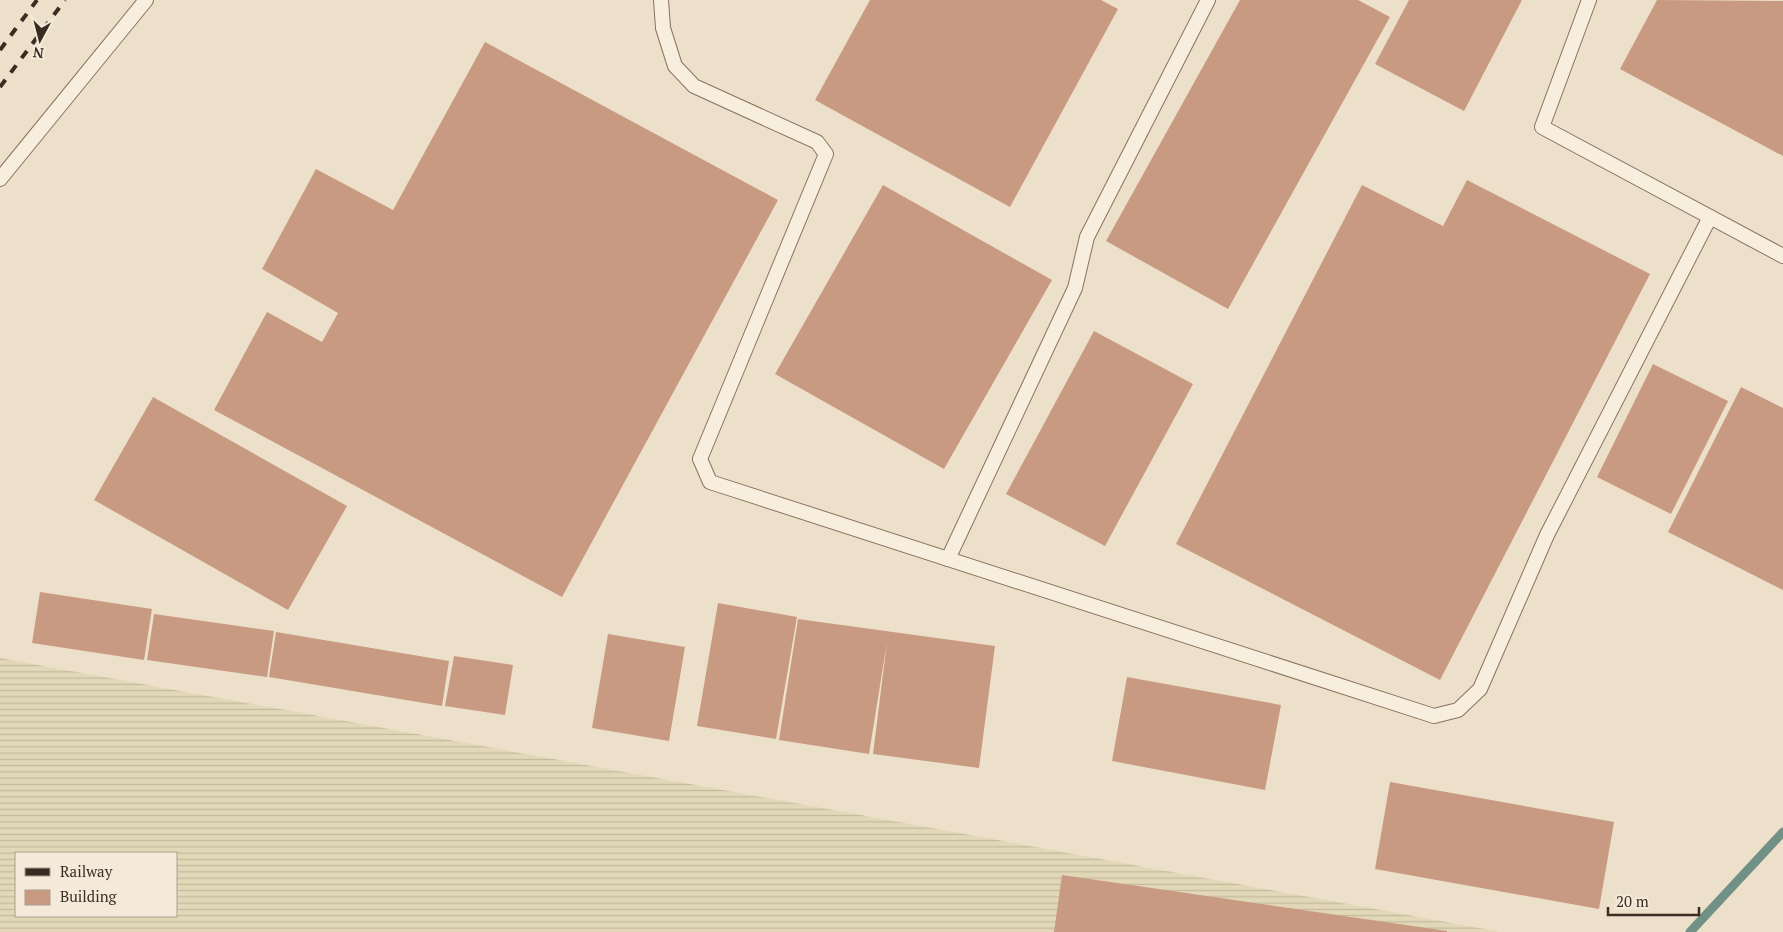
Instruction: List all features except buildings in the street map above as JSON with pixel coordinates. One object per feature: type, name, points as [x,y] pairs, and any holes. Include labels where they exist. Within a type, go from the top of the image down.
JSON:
[{"type":"lane","points":[[0,179],[146,0]]},
{"type":"lane","points":[[661,0],[663,28],[675,66],[694,86],[816,142],[826,154],[700,459],[710,482],[1434,716],[1458,710],[1480,689],[1547,535],[1710,218]]},
{"type":"lane","points":[[948,559],[1075,288],[1087,237],[1208,0]]},
{"type":"lane","points":[[1589,0],[1542,127],[1783,256]]},
{"type":"shaded area","points":[[0,658],[1501,932],[0,932]]},
{"type":"waterway","points":[[1690,932],[1783,832]]},
{"type":"railway","points":[[0,50],[37,0]]},
{"type":"railway","points":[[0,87],[65,0]]}]
